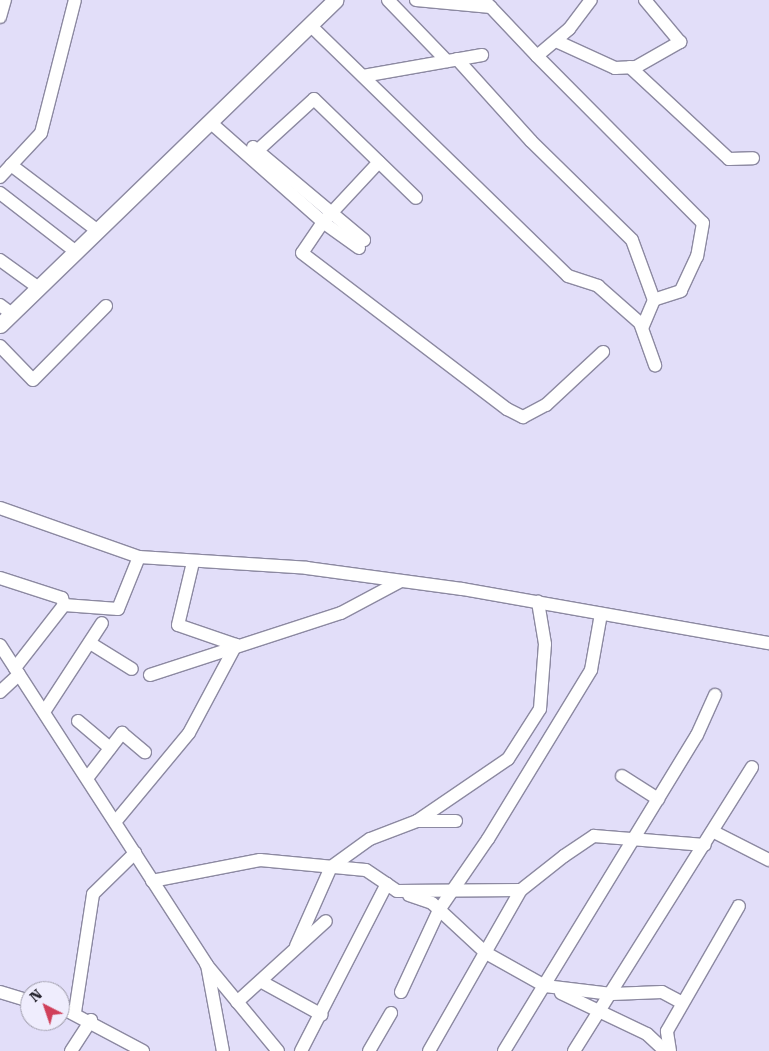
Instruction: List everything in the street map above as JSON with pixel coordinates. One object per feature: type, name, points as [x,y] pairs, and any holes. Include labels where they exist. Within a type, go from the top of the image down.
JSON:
[{"type":"main road","points":[[0,326],[6,309],[39,288],[335,0]]},
{"type":"street","points":[[0,17],[5,0]]},
{"type":"street","points":[[0,178],[41,133],[76,0]]},
{"type":"street","points":[[388,0],[452,60],[632,240],[654,300],[642,328]]},
{"type":"street","points":[[416,0],[488,3],[537,56],[703,223],[696,256],[681,291],[654,300]]},
{"type":"street","points":[[537,56],[556,41],[591,0]]},
{"type":"street","points":[[556,41],[615,68],[630,67],[680,42],[645,0]]},
{"type":"street","points":[[310,25],[568,276],[598,286],[642,328],[655,365]]},
{"type":"street","points":[[363,76],[482,55]]},
{"type":"street","points":[[630,67],[729,158],[753,158]]},
{"type":"street","points":[[258,151],[314,99],[416,198]]},
{"type":"street","points":[[214,119],[258,151],[327,218]]},
{"type":"street","points":[[214,119],[327,218],[362,244]]},
{"type":"street","points":[[379,162],[327,218],[302,253],[418,345],[523,417],[546,406],[603,352]]},
{"type":"street","points":[[11,165],[98,231]]},
{"type":"street","points":[[0,193],[76,252]]},
{"type":"street","points":[[0,260],[39,288]]},
{"type":"street","points":[[0,346],[33,380],[106,306]]},
{"type":"street","points":[[0,508],[139,557],[307,568],[401,580],[769,643]]},
{"type":"street","points":[[64,605],[118,609],[139,557]]},
{"type":"street","points":[[193,562],[178,624],[236,645]]},
{"type":"street","points":[[0,578],[62,598],[64,605]]},
{"type":"street","points":[[150,675],[236,645],[341,612],[401,580]]},
{"type":"street","points":[[296,946],[330,867],[370,838],[416,821],[508,760],[540,709],[545,644],[538,602]]},
{"type":"street","points":[[0,692],[64,605]]},
{"type":"street","points":[[400,992],[439,910],[591,670],[601,614]]},
{"type":"street","points":[[44,712],[102,623]]},
{"type":"street","points":[[90,643],[132,669]]},
{"type":"street","points":[[0,645],[88,777],[206,964],[278,1051]]},
{"type":"street","points":[[116,821],[189,732],[236,645]]},
{"type":"street","points":[[504,1051],[658,800],[715,695]]},
{"type":"street","points":[[78,721],[110,748]]},
{"type":"street","points":[[88,777],[122,733],[145,752]]},
{"type":"street","points":[[574,1051],[714,832],[752,767]]},
{"type":"street","points":[[622,776],[658,800]]},
{"type":"street","points":[[416,821],[456,821]]},
{"type":"street","points":[[714,832],[769,860]]},
{"type":"street","points":[[429,1051],[521,890],[594,836],[705,846]]},
{"type":"street","points":[[75,1012],[93,894],[135,854]]},
{"type":"street","points":[[152,881],[260,860],[366,870],[392,888],[439,910],[486,953],[545,986],[602,1009],[647,1034],[665,1051]]},
{"type":"street","points":[[392,888],[452,891],[521,890]]},
{"type":"street","points":[[301,1051],[392,888]]},
{"type":"street","points":[[670,1051],[667,1031],[681,1002],[739,906]]},
{"type":"street","points":[[237,1002],[262,982],[296,946],[326,921]]},
{"type":"street","points":[[206,964],[223,1051]]},
{"type":"street","points":[[262,982],[322,1014]]},
{"type":"street","points":[[545,986],[612,994],[662,992],[681,1002]]},
{"type":"street","points":[[0,992],[20,997]]},
{"type":"street","points":[[70,1010],[91,1020],[143,1051]]},
{"type":"street","points":[[369,1051],[392,1013]]},
{"type":"street","points":[[70,1051],[91,1020]]}]
